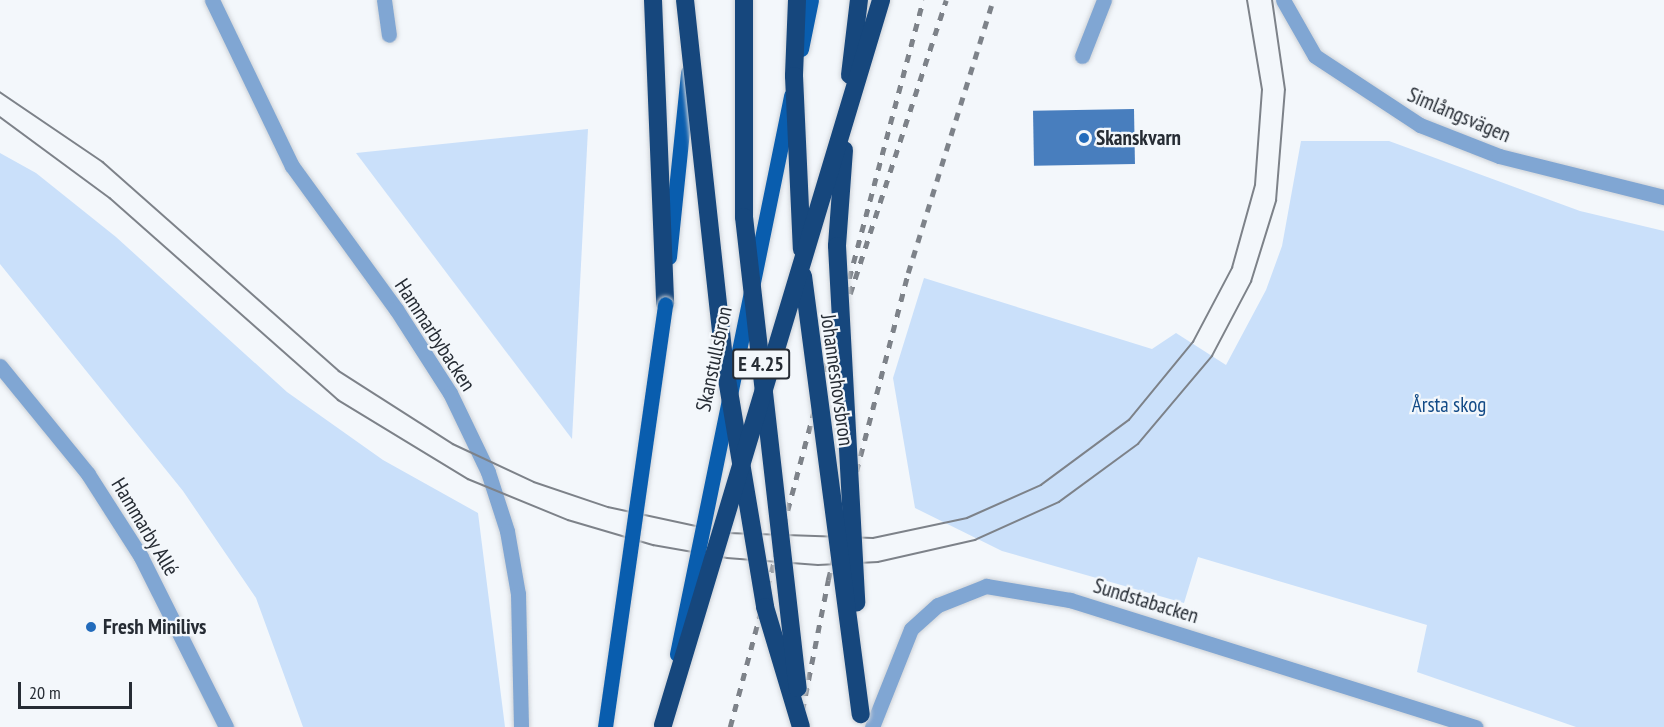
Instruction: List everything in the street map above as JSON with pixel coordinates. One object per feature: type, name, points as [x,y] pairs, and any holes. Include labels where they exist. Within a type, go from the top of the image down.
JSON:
[{"type":"highway","points":[[653,0],[665,303]]},
{"type":"highway","points":[[685,0],[724,361],[765,607],[802,727]]},
{"type":"highway","name":"E 4.25","points":[[744,0],[744,218],[802,727]]},
{"type":"highway","name":"Johanneshovsbron","points":[[797,0],[794,76],[805,323],[866,723]]},
{"type":"highway","points":[[859,0],[837,246],[866,723]]},
{"type":"highway","points":[[663,726],[881,0]]},
{"type":"main road","points":[[605,727],[665,303],[695,0]]},
{"type":"main road","name":"Skanstullsbron","points":[[663,726],[811,0]]},
{"type":"street","name":"Hammarbybacken","points":[[212,0],[292,166],[408,328],[450,393],[488,472],[507,531],[518,594],[521,727]]},
{"type":"street","points":[[384,0],[389,35]]},
{"type":"street","points":[[1082,56],[1104,0]]},
{"type":"street","name":"Simlångsvägen","points":[[1283,0],[1315,56],[1420,125],[1499,156],[1664,198]]},
{"type":"street","name":"Hammarby Allé","points":[[0,366],[88,474],[141,556],[226,727]]},
{"type":"street","name":"Sundstabacken","points":[[866,723],[911,629],[938,605],[986,586],[1070,600],[1476,727]]},
{"type":"green space","points":[[588,129],[572,439],[356,153]]},
{"type":"green space","name":"Årsta skog","points":[[1301,141],[1389,141],[1580,211],[1664,231],[1664,727],[1576,727],[1417,672],[1427,625],[1198,557],[1184,603],[1002,551],[915,508],[893,378],[924,278],[1152,349],[1176,333],[1226,365],[1266,290],[1282,246]]},
{"type":"green space","points":[[0,153],[36,173],[116,237],[287,392],[383,460],[478,513],[505,727],[303,727],[256,598],[183,491],[0,264]]},
{"type":"building","name":"Skanskvarn","points":[[1134,109],[1135,164],[1034,166],[1033,111]]},
{"type":"tram line","points":[[0,92],[103,162],[339,371],[453,444],[534,482],[608,507],[728,533],[873,538],[967,518],[1041,485],[1129,420],[1193,342],[1232,268],[1255,185],[1262,90],[1247,0]]},
{"type":"tram line","points":[[0,117],[110,198],[338,400],[468,479],[568,520],[653,545],[727,558],[818,565],[878,562],[975,540],[1059,502],[1138,444],[1212,356],[1251,282],[1276,201],[1285,90],[1272,0]]},
{"type":"railway","points":[[730,727],[923,0]]},
{"type":"railway","points":[[850,294],[946,0]]},
{"type":"railway","points":[[799,727],[828,580],[908,273],[993,0]]},
{"type":"place","name":"Skanskvarn","points":[[1084,138]]},
{"type":"place","name":"Fresh Minilivs","points":[[91,627]]}]
